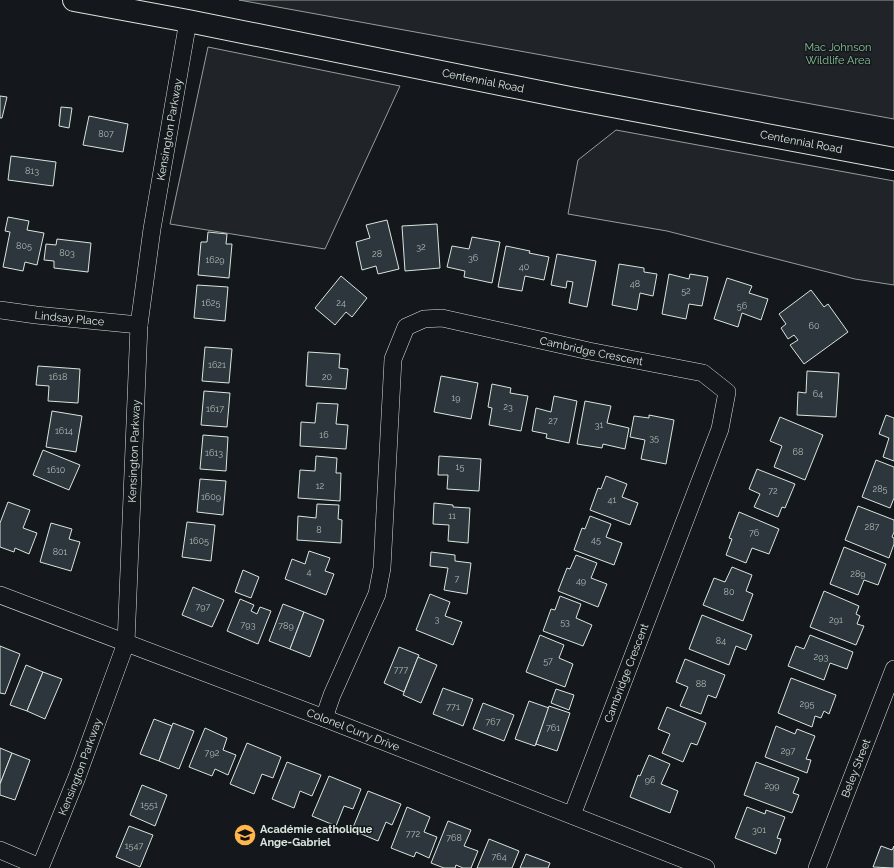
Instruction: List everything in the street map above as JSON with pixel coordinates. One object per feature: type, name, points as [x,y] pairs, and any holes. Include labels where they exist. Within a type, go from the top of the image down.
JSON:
[{"type":"main road","name":"Centennial Road","points":[[74,0],[188,21],[562,96],[894,159]]},
{"type":"street","name":"Kensington Parkway","points":[[40,867],[77,777],[126,643],[139,325],[152,229],[188,21]]},
{"type":"street","name":"Lindsay Place","points":[[0,310],[139,325]]},
{"type":"street","name":"Cambridge Crescent","points":[[324,718],[332,695],[377,594],[381,575],[393,359],[406,327],[424,319],[442,318],[589,351],[702,373],[727,392],[720,429],[572,815]]},
{"type":"street","name":"Colonel Curry Drive","points":[[0,595],[324,718],[706,868]]},
{"type":"street","name":"Beley Street","points":[[817,868],[894,669]]},
{"type":"street","points":[[0,850],[40,867]]},
{"type":"green space","name":"Mac Johnson Wildlife Area","points":[[239,0],[894,0],[894,119]]},
{"type":"green space","points":[[208,47],[400,86],[325,249],[170,224]]},
{"type":"green space","points":[[616,130],[894,181],[894,285],[855,279],[667,231],[568,214],[578,160]]},
{"type":"building","points":[[0,96],[7,97],[2,118],[0,118]]},
{"type":"building","points":[[61,107],[72,108],[69,128],[59,126]]},
{"type":"building","points":[[89,116],[128,124],[123,152],[83,145]]},
{"type":"building","points":[[11,156],[56,162],[53,186],[8,180]]},
{"type":"building","points":[[8,217],[29,221],[27,230],[44,233],[37,265],[25,262],[23,271],[3,267],[10,232],[5,231]]},
{"type":"building","points":[[387,220],[399,269],[378,274],[376,266],[362,270],[356,242],[370,238],[366,225]]},
{"type":"building","points":[[437,224],[440,268],[405,271],[402,226]]},
{"type":"building","points":[[208,232],[227,234],[226,244],[232,244],[229,278],[198,275],[201,242],[207,242]]},
{"type":"building","points":[[472,237],[500,242],[492,283],[464,277],[465,271],[447,267],[452,246],[469,249]]},
{"type":"building","points":[[57,239],[91,243],[88,272],[54,268],[54,261],[44,260],[46,244],[56,245]]},
{"type":"building","points":[[506,246],[549,257],[544,280],[525,276],[522,291],[498,287]]},
{"type":"building","points":[[557,254],[596,261],[587,307],[569,303],[573,282],[567,281],[566,288],[551,285]]},
{"type":"building","points":[[619,264],[644,268],[644,272],[657,274],[653,296],[640,293],[637,310],[612,305]]},
{"type":"building","points":[[669,274],[689,279],[690,274],[708,277],[702,306],[689,304],[686,319],[662,314]]},
{"type":"building","points":[[341,276],[367,298],[352,317],[346,312],[335,325],[315,308]]},
{"type":"building","points":[[727,278],[752,286],[749,293],[768,299],[761,320],[742,313],[738,327],[714,319]]},
{"type":"building","points":[[197,285],[228,287],[225,321],[194,318]]},
{"type":"building","points":[[811,290],[824,307],[828,304],[848,332],[804,364],[790,345],[798,340],[794,335],[788,339],[781,328],[786,324],[779,314]]},
{"type":"building","points":[[205,347],[232,349],[229,383],[202,381]]},
{"type":"building","points":[[308,352],[340,354],[339,368],[348,369],[346,389],[306,386]]},
{"type":"building","points":[[38,366],[80,369],[78,403],[48,401],[49,386],[36,385]]},
{"type":"building","points":[[807,371],[839,373],[836,417],[797,415],[798,392],[806,393]]},
{"type":"building","points":[[441,376],[478,383],[471,419],[434,412]]},
{"type":"building","points":[[492,384],[511,388],[510,393],[528,396],[521,431],[489,425],[492,408],[488,407]]},
{"type":"building","points":[[204,391],[230,393],[227,427],[201,425]]},
{"type":"building","points":[[554,396],[577,401],[569,443],[546,438],[547,434],[532,431],[536,408],[551,412]]},
{"type":"building","points":[[585,401],[611,406],[607,423],[629,428],[625,449],[603,444],[602,448],[577,444]]},
{"type":"building","points":[[317,403],[338,404],[336,424],[348,425],[346,449],[300,446],[301,422],[315,423]]},
{"type":"building","points":[[52,411],[82,416],[76,452],[46,447]]},
{"type":"building","points":[[649,415],[674,420],[666,464],[641,459],[645,440],[630,437],[634,416],[649,418]]},
{"type":"building","points":[[886,415],[894,418],[894,461],[883,457],[889,438],[879,434]]},
{"type":"building","points":[[780,417],[823,435],[805,480],[774,467],[782,446],[770,441]]},
{"type":"building","points":[[203,435],[228,437],[226,471],[200,469]]},
{"type":"building","points":[[43,450],[80,465],[69,490],[33,475]]},
{"type":"building","points":[[316,456],[337,458],[336,473],[341,473],[340,501],[298,498],[300,470],[315,471]]},
{"type":"building","points":[[439,456],[481,459],[479,491],[447,489],[448,475],[438,475]]},
{"type":"building","points":[[876,460],[894,467],[894,498],[890,508],[862,497]]},
{"type":"building","points":[[757,469],[795,484],[785,508],[782,507],[778,517],[754,507],[760,494],[749,489]]},
{"type":"building","points":[[606,476],[627,484],[622,497],[638,503],[630,525],[590,510],[598,488],[601,489]]},
{"type":"building","points":[[200,479],[226,481],[223,515],[197,512]]},
{"type":"building","points":[[8,502],[30,510],[23,528],[37,533],[29,554],[15,548],[14,552],[0,547],[0,523]]},
{"type":"building","points":[[434,503],[453,505],[453,507],[470,508],[468,543],[448,541],[449,525],[433,524]]},
{"type":"building","points":[[317,504],[339,505],[338,519],[342,520],[341,543],[297,540],[298,516],[316,518]]},
{"type":"building","points":[[858,506],[894,520],[894,532],[892,537],[894,538],[894,544],[889,558],[845,540]]},
{"type":"building","points":[[739,512],[779,529],[769,554],[752,548],[746,563],[726,555],[732,539],[729,538]]},
{"type":"building","points":[[590,516],[611,524],[606,537],[622,543],[614,565],[574,550],[582,528],[585,529]]},
{"type":"building","points":[[187,522],[215,525],[211,561],[182,557]]},
{"type":"building","points":[[51,523],[72,529],[69,539],[80,542],[71,571],[40,562]]},
{"type":"building","points":[[844,547],[886,564],[878,585],[864,580],[858,595],[830,584]]},
{"type":"building","points":[[309,551],[330,558],[325,571],[334,574],[326,595],[285,579],[292,559],[305,564]]},
{"type":"building","points":[[431,552],[455,555],[455,561],[471,563],[467,594],[444,590],[448,568],[430,566]]},
{"type":"building","points":[[576,555],[597,563],[591,578],[607,584],[598,607],[558,591],[567,568],[570,569]]},
{"type":"building","points":[[732,567],[752,575],[746,591],[753,594],[743,621],[703,605],[714,578],[725,582]]},
{"type":"building","points":[[243,570],[259,577],[251,598],[235,592]]},
{"type":"building","points":[[193,587],[224,600],[212,627],[182,615]]},
{"type":"building","points":[[824,591],[859,606],[856,614],[860,616],[857,624],[864,626],[856,645],[810,627]]},
{"type":"building","points":[[430,594],[450,602],[445,616],[462,622],[453,645],[416,630]]},
{"type":"building","points":[[560,596],[581,604],[576,618],[592,625],[583,646],[543,631],[551,609],[555,610]]},
{"type":"building","points":[[240,599],[254,605],[251,611],[257,614],[260,607],[271,611],[258,644],[227,631]]},
{"type":"building","points":[[283,604],[304,612],[290,649],[269,641]]},
{"type":"building","points":[[304,612],[324,620],[310,657],[290,649]]},
{"type":"building","points":[[702,615],[752,635],[746,650],[736,646],[729,665],[689,649]]},
{"type":"building","points":[[540,635],[564,645],[559,658],[573,664],[565,687],[526,672]]},
{"type":"building","points":[[810,635],[853,652],[847,669],[830,663],[824,680],[788,666],[796,646],[804,649]]},
{"type":"building","points":[[0,646],[20,654],[5,694],[0,693]]},
{"type":"building","points":[[399,647],[419,655],[404,692],[384,683]]},
{"type":"building","points":[[418,657],[437,665],[421,703],[403,695]]},
{"type":"building","points":[[685,659],[725,675],[716,698],[708,695],[701,714],[680,706],[688,687],[676,682]]},
{"type":"building","points":[[26,665],[43,672],[27,711],[10,705]]},
{"type":"building","points":[[43,672],[62,679],[45,719],[27,711]]},
{"type":"building","points":[[791,678],[836,695],[829,714],[824,711],[821,718],[815,716],[812,727],[778,713]]},
{"type":"building","points":[[443,688],[473,699],[463,726],[433,714]]},
{"type":"building","points":[[556,689],[574,695],[569,710],[551,703]]},
{"type":"building","points":[[529,701],[549,708],[535,746],[515,739]]},
{"type":"building","points":[[483,703],[514,715],[504,741],[473,729]]},
{"type":"building","points":[[549,706],[570,713],[557,751],[536,744]]},
{"type":"building","points":[[667,707],[706,723],[697,745],[691,743],[683,762],[662,753],[670,734],[658,729]]},
{"type":"building","points":[[154,719],[172,726],[159,761],[140,754]]},
{"type":"building","points":[[173,723],[194,731],[179,769],[159,761]]},
{"type":"building","points":[[776,726],[795,734],[797,729],[815,736],[806,759],[811,760],[807,773],[765,757]]},
{"type":"building","points":[[205,728],[227,738],[223,750],[236,755],[228,775],[215,769],[212,776],[189,767]]},
{"type":"building","points":[[247,743],[281,757],[273,778],[262,774],[254,794],[230,784]]},
{"type":"building","points":[[0,748],[12,753],[0,784]]},
{"type":"building","points":[[12,753],[30,760],[15,800],[0,795],[0,784]]},
{"type":"building","points":[[649,755],[670,764],[661,784],[678,791],[670,813],[630,797],[638,775],[640,776]]},
{"type":"building","points":[[287,762],[321,775],[312,796],[300,791],[294,808],[272,799]]},
{"type":"building","points":[[756,762],[799,778],[793,793],[799,795],[792,813],[744,795]]},
{"type":"building","points":[[329,776],[361,789],[353,809],[344,806],[336,826],[312,816]]},
{"type":"building","points":[[142,785],[167,795],[155,826],[130,815]]},
{"type":"building","points":[[368,791],[401,804],[392,825],[386,822],[378,841],[352,830]]},
{"type":"building","points":[[407,807],[430,817],[424,832],[437,837],[429,858],[416,852],[414,857],[391,848]]},
{"type":"building","points":[[747,807],[765,814],[766,810],[785,817],[777,838],[781,839],[776,854],[735,838]]},
{"type":"building","points":[[448,821],[471,830],[464,846],[478,851],[471,868],[463,868],[456,865],[455,868],[444,868],[431,863]]},
{"type":"building","points":[[129,826],[153,835],[140,867],[116,857]]},
{"type":"building","points":[[489,839],[519,851],[512,868],[477,868]]},
{"type":"building","points":[[881,846],[892,850],[894,846],[894,868],[873,867]]},
{"type":"building","points":[[526,854],[550,863],[548,868],[520,868]]},
{"type":"place","name":"Académie catholique Ange-Gabriel","points":[[245,835]]}]
